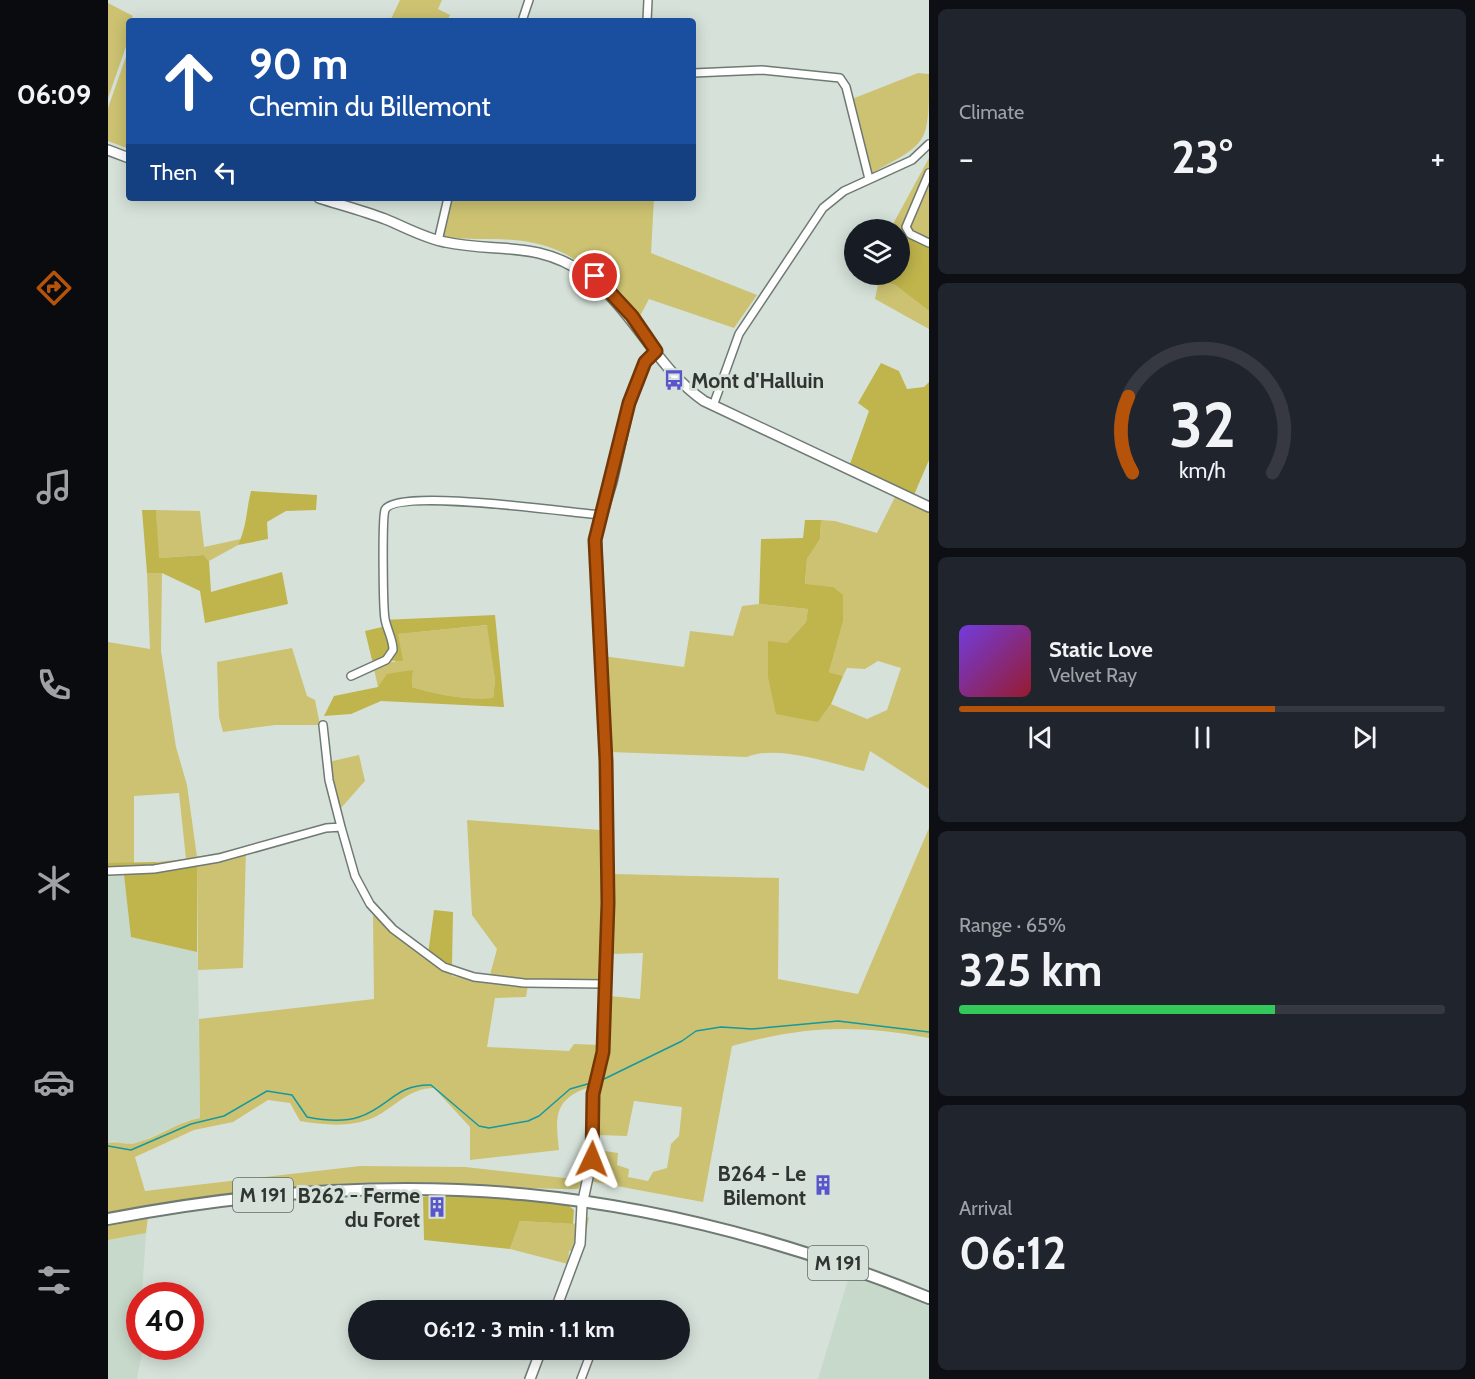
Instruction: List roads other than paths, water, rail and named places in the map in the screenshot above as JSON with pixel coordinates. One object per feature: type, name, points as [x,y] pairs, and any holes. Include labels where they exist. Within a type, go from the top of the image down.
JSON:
[{"type":"main road","name":"M 191","points":[[108,1219],[243,1197],[309,1190],[410,1187],[587,1199],[651,1211],[789,1246],[929,1298]]},
{"type":"street","points":[[523,18],[529,0]]},
{"type":"street","points":[[647,18],[648,0]]},
{"type":"street","points":[[696,73],[762,70],[840,78],[846,87],[869,179]]},
{"type":"street","points":[[713,406],[736,339],[773,279],[827,203],[839,194],[912,160],[928,149]]},
{"type":"street","points":[[108,150],[126,157]]},
{"type":"street","points":[[929,173],[906,227],[913,236],[929,243]]},
{"type":"street","points":[[329,201],[378,216],[438,241],[530,246],[573,262],[608,288],[683,384],[713,406],[929,507]]},
{"type":"street","points":[[438,241],[447,201]]},
{"type":"street","points":[[559,1300],[578,1253],[592,1166],[593,1094],[603,1058],[608,920],[607,806],[595,555],[601,515],[612,482],[631,398],[645,362],[656,351]]},
{"type":"street","points":[[351,676],[386,660],[393,650],[385,618],[385,510],[390,504],[406,500],[462,502],[601,515]]},
{"type":"street","points":[[323,724],[328,780],[355,876],[370,904],[400,935],[444,967],[474,977],[524,983],[605,984]]},
{"type":"street","points":[[108,871],[154,869],[219,858],[319,830],[341,827]]},
{"type":"street","points":[[530,1379],[537,1360]]},
{"type":"street","points":[[581,1379],[588,1360]]},
{"type":"waterway","points":[[602,1080],[682,1041],[696,1031],[721,1027],[752,1029],[838,1021],[929,1032]]},
{"type":"waterway","points":[[108,1146],[131,1150],[191,1124],[224,1116],[267,1091],[292,1095],[307,1117],[340,1120],[353,1119],[369,1113],[409,1088],[431,1085],[479,1126],[489,1128],[528,1121],[539,1116],[570,1089],[591,1083]]},
{"type":"place","name":"Mont d'Halluin","points":[[674,380]]},
{"type":"place","name":"B264 - Le Bilemont","points":[[823,1185]]},
{"type":"place","name":"B262 - Ferme du Foret","points":[[437,1207]]}]
